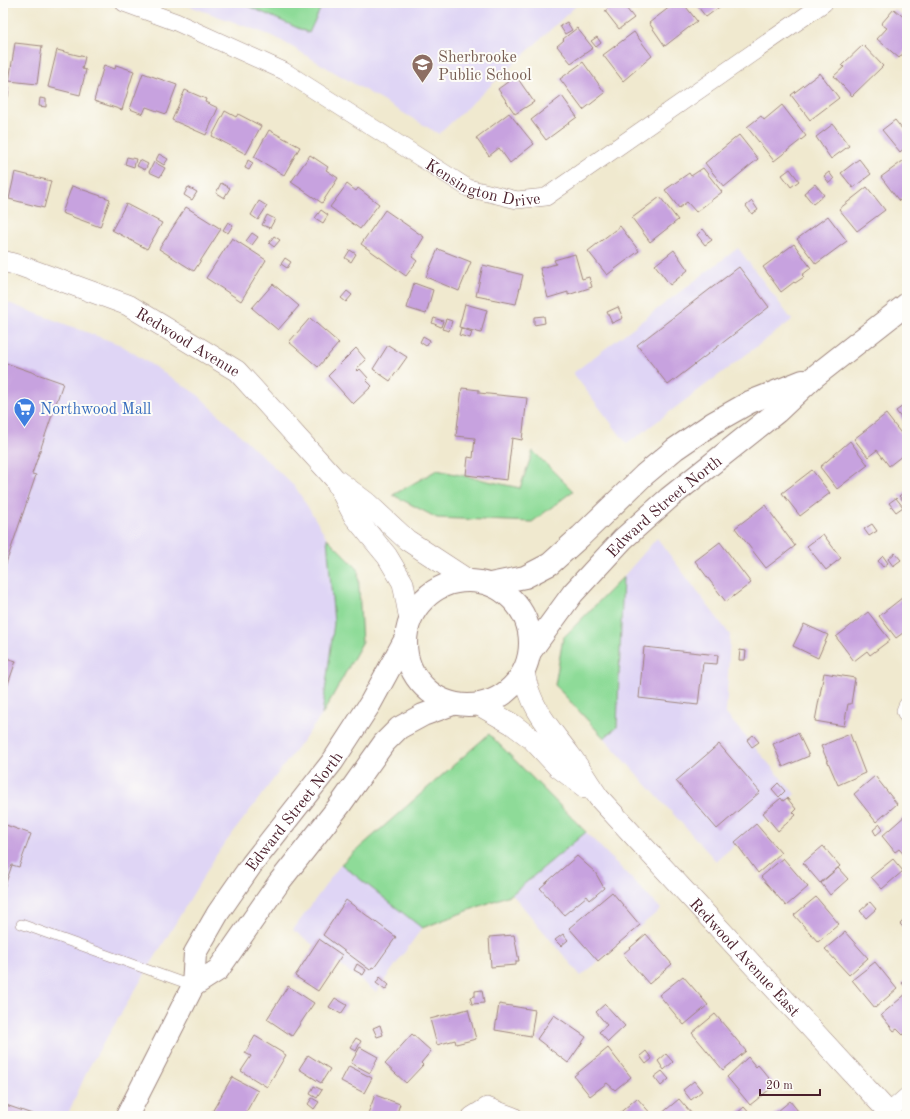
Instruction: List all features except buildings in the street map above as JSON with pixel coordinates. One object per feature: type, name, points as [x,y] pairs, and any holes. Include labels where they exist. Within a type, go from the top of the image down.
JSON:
[{"type":"main road","name":"Edward Street North","points":[[530,652],[573,593],[623,539],[669,498],[777,412],[814,377],[907,304]]},
{"type":"main road","name":"Edward Street North","points":[[490,584],[525,577],[550,564],[582,536],[644,475],[675,449],[713,423],[750,402],[814,377]]},
{"type":"main road","points":[[468,580],[490,584],[508,594],[522,610],[530,630],[530,652],[524,672],[513,687],[497,698],[479,705],[453,704],[437,697],[423,686],[416,677],[407,655],[408,629],[419,604],[433,591],[450,583],[468,580]]},
{"type":"main road","name":"Edward Street North","points":[[127,1116],[193,986],[195,953],[218,913],[252,864],[333,761],[370,704],[408,629]]},
{"type":"main road","name":"Edward Street North","points":[[193,986],[218,970],[280,881],[340,805],[384,743],[399,728],[411,721],[453,704]]},
{"type":"street","name":"Kensington Drive","points":[[124,3],[176,22],[284,71],[468,188],[517,200],[546,197],[824,3]]},
{"type":"street","name":"Redwood Avenue","points":[[3,261],[21,266],[128,305],[238,371],[335,479],[367,503],[407,540],[468,580]]},
{"type":"street","name":"Redwood Avenue","points":[[335,479],[354,516],[387,556],[403,583],[408,629]]},
{"type":"street","name":"Redwood Avenue East","points":[[524,672],[527,690],[547,727],[571,756],[599,798],[888,1115]]},
{"type":"street","name":"Redwood Avenue East","points":[[479,705],[512,724],[532,739],[558,767],[599,798]]},
{"type":"street","points":[[907,706],[907,715]]},
{"type":"street","points":[[888,1115],[907,1096]]},
{"type":"street","points":[[470,1116],[487,1106],[514,1116]]},
{"type":"lane","points":[[21,924],[193,986]]},
{"type":"shaded area","name":"Sherbrooke Public School","points":[[181,3],[579,3],[439,134],[275,37]]},
{"type":"shaded area","points":[[738,248],[792,320],[627,444],[573,373]]},
{"type":"shaded area","points":[[3,301],[121,345],[198,395],[296,488],[327,538],[334,623],[322,715],[217,854],[89,1067],[67,1116],[3,1116]]},
{"type":"shaded area","points":[[657,538],[730,635],[726,714],[795,794],[716,861],[604,738],[617,727],[623,577]]},
{"type":"shaded area","points":[[586,832],[661,909],[581,976],[512,894]]},
{"type":"shaded area","points":[[341,864],[422,928],[376,992],[293,930]]},
{"type":"green space","points":[[241,3],[323,3],[309,33]]},
{"type":"green space","points":[[533,451],[573,491],[532,522],[437,518],[393,495],[437,470],[520,488]]},
{"type":"green space","points":[[327,538],[358,569],[362,643],[322,715],[334,623]]},
{"type":"green space","points":[[623,577],[617,727],[604,738],[555,685],[563,638]]},
{"type":"green space","points":[[489,734],[586,832],[512,894],[422,928],[341,864]]},
{"type":"place","name":"Sherbrooke Public School","points":[[423,84]]},
{"type":"place","name":"Northwood Mall","points":[[25,428]]}]
